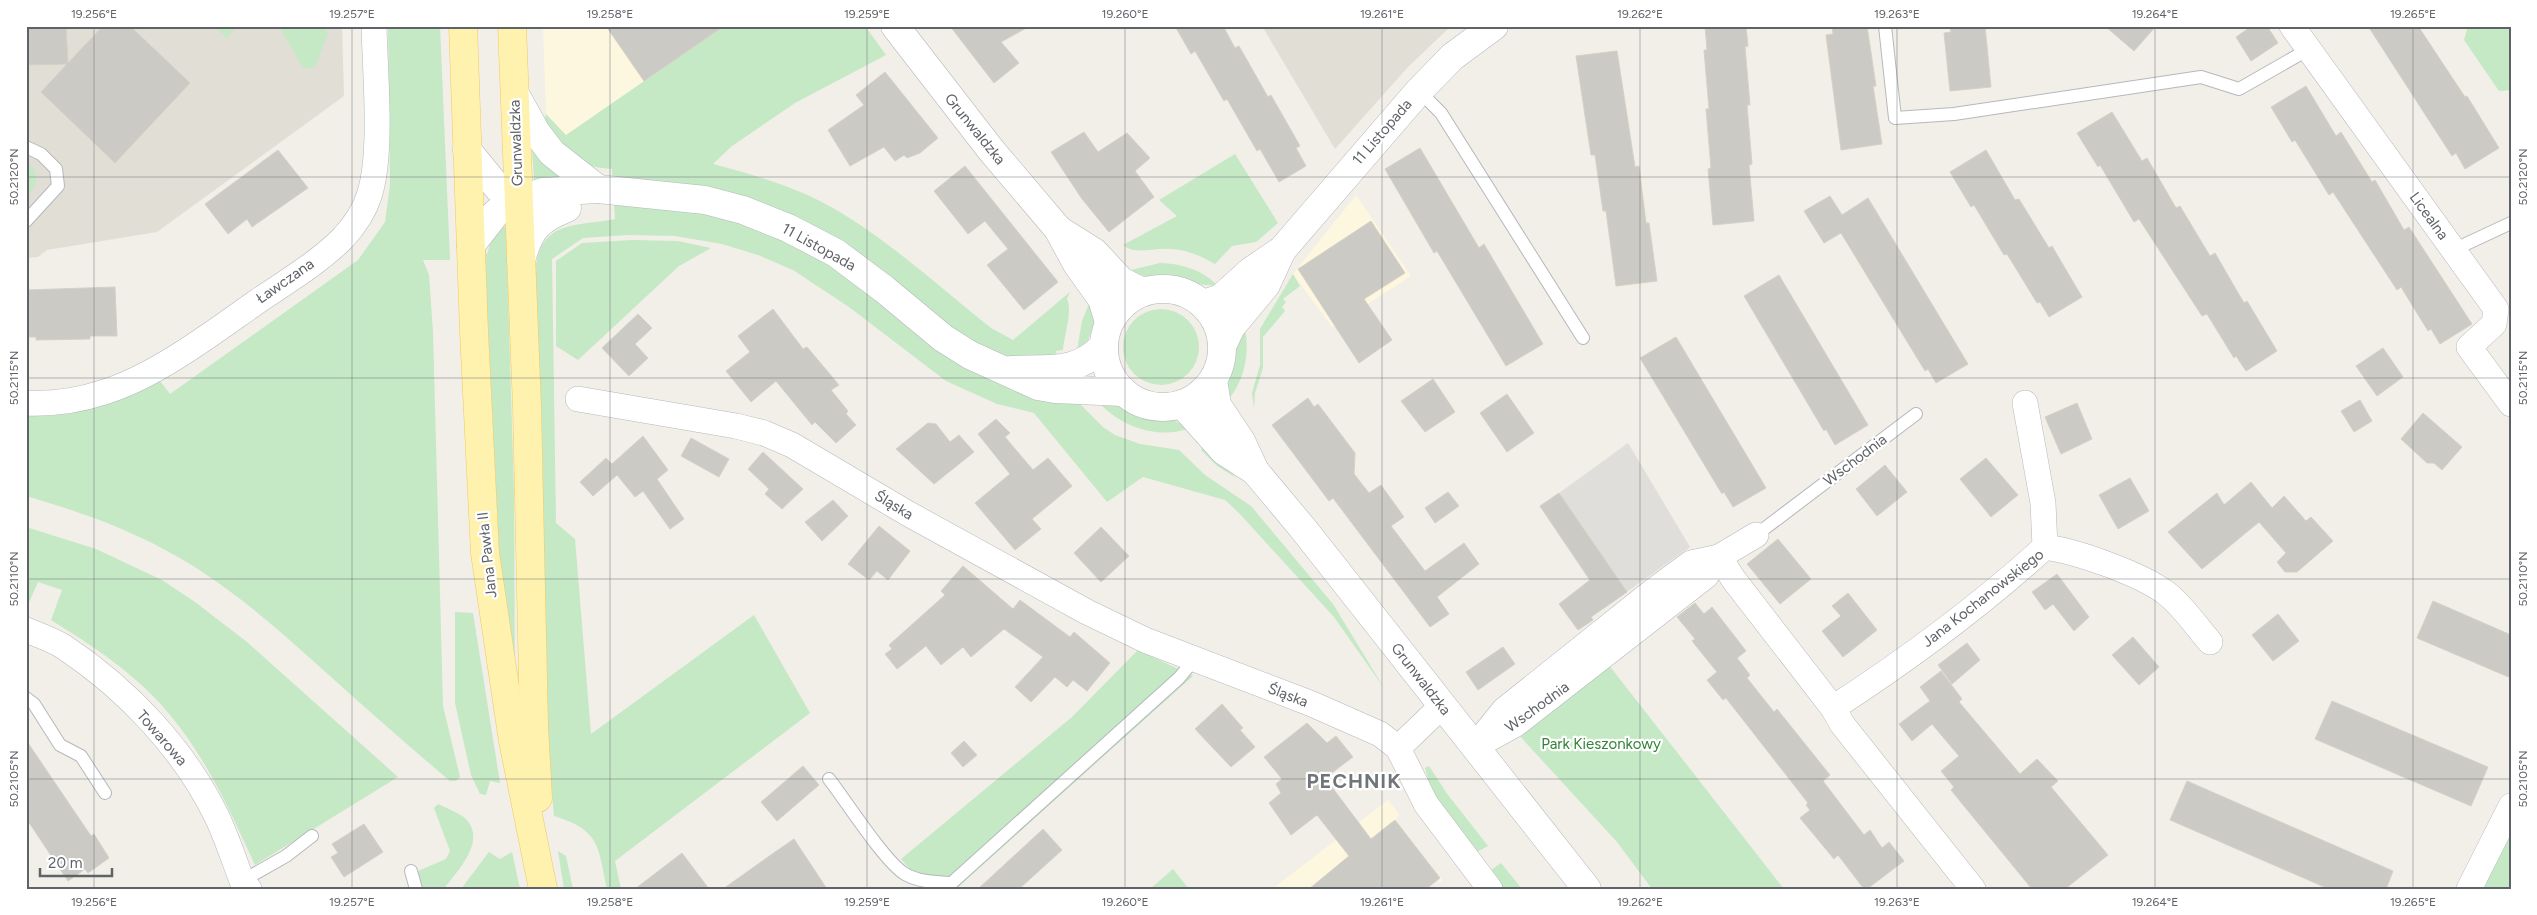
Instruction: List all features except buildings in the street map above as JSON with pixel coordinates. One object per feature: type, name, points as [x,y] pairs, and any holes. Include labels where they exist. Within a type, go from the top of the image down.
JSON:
[{"type":"main road","points":[[463,26],[472,245]]},
{"type":"main road","name":"Grunwaldzka","points":[[512,26],[521,260]]},
{"type":"main road","name":"Jana Pawła II","points":[[472,245],[474,332],[485,554],[510,724],[543,889]]},
{"type":"main road","name":"Jana Pawła II","points":[[521,260],[527,407],[534,726],[538,774],[538,862]]},
{"type":"street","name":"Ławczana","points":[[26,403],[57,402],[102,393],[143,376],[292,278],[341,239],[353,226],[362,210],[369,196],[372,179],[376,144],[374,26]]},
{"type":"street","name":"Grunwaldzka","points":[[895,26],[991,150],[1058,229],[1076,264],[1102,299],[1106,333]]},
{"type":"street","name":"11 Listopada","points":[[1204,304],[1221,298],[1251,271],[1282,250],[1419,91],[1452,57],[1494,26]]},
{"type":"street","name":"Licealna","points":[[2292,26],[2496,309],[2494,324],[2469,347],[2511,404]]},
{"type":"street","points":[[515,94],[536,132],[552,153],[598,189]]},
{"type":"street","points":[[467,150],[498,188],[518,201],[496,213],[472,245]]},
{"type":"street","name":"11 Listopada","points":[[518,201],[543,192],[598,189],[705,200],[744,210],[788,228],[836,253],[943,338],[970,355],[1007,370],[1038,386],[1055,389],[1123,392]]},
{"type":"street","name":"11 Listopada","points":[[518,201],[531,208],[567,208],[601,203],[634,194]]},
{"type":"street","name":"11 Listopada","points":[[521,260],[527,241],[538,223],[546,217],[567,208]]},
{"type":"street","name":"Grunwaldzka","points":[[1058,229],[1094,252],[1121,281],[1142,292]]},
{"type":"street","name":"11 Listopada","points":[[1223,344],[1231,327],[1266,285],[1282,250]]},
{"type":"street","points":[[1168,288],[1181,291],[1204,304],[1214,316],[1223,344],[1219,369],[1204,391],[1182,404],[1170,407],[1150,406],[1140,403],[1123,392],[1108,371],[1106,333],[1123,303],[1142,292],[1168,288]]},
{"type":"street","name":"11 Listopada","points":[[1007,370],[1071,367],[1086,362],[1106,333]]},
{"type":"street","name":"Grunwaldzka","points":[[1213,380],[1217,404],[1241,441],[1254,471],[1304,531],[1587,889]]},
{"type":"street","name":"Śląska","points":[[578,399],[736,426],[792,445],[907,513],[1087,612],[1145,640],[1312,704],[1389,741]]},
{"type":"street","points":[[2025,403],[2043,503],[2045,548]]},
{"type":"street","name":"Grunwaldzka","points":[[1182,404],[1224,451],[1254,471]]},
{"type":"street","name":"Wschodnia","points":[[1474,746],[1504,710],[1660,599],[1691,563],[1720,557],[1756,535]]},
{"type":"street","name":"Jana Kochanowskiego","points":[[1833,708],[1955,622],[2045,548],[2059,549],[2151,583],[2168,594],[2210,642]]},
{"type":"street","points":[[1720,557],[1734,580],[1833,708],[1842,724],[1972,889]]},
{"type":"street","name":"Towarowa","points":[[26,630],[63,646],[88,665],[124,694],[162,734],[192,773],[217,818],[245,885]]},
{"type":"street","points":[[1442,706],[1389,741],[1426,804],[1490,889]]},
{"type":"street","points":[[2468,889],[2511,806]]},
{"type":"lane","points":[[1886,26],[1895,118],[1954,114],[2201,77],[2238,90],[2309,49]]},
{"type":"lane","points":[[1419,91],[1441,113],[1584,338]]},
{"type":"lane","points":[[26,147],[41,154],[56,168],[58,186],[26,221]]},
{"type":"lane","points":[[2453,250],[2511,223]]},
{"type":"lane","name":"Wschodnia","points":[[1756,535],[1916,414]]},
{"type":"lane","points":[[830,779],[887,856],[904,873],[925,881],[948,886],[1179,678],[1194,660]]},
{"type":"lane","points":[[26,698],[34,704],[60,744],[81,756],[105,793]]},
{"type":"lane","points":[[245,885],[312,836]]},
{"type":"lane","points":[[411,871],[416,889]]},
{"type":"shaded area","points":[[26,26],[342,26],[344,96],[157,232],[47,250],[38,257],[26,258]]},
{"type":"shaded area","points":[[543,26],[766,26],[566,136],[546,114]]},
{"type":"shaded area","points":[[1262,26],[1451,26],[1408,67],[1335,149]]},
{"type":"shaded area","points":[[1356,195],[1411,276],[1332,327],[1293,274]]},
{"type":"shaded area","points":[[1628,443],[1690,547],[1607,606],[1540,507]]},
{"type":"shaded area","points":[[1388,800],[1399,814],[1396,820],[1443,881],[1440,883],[1438,879],[1426,889],[1272,889]]},
{"type":"green space","points":[[214,26],[237,26],[227,38]]},
{"type":"green space","points":[[279,26],[324,26],[328,34],[315,67],[303,68]]},
{"type":"green space","points":[[388,26],[440,26],[450,260],[423,260],[429,275],[433,332],[443,706],[460,777],[456,781],[450,781],[257,612],[219,583],[178,557],[123,529],[26,496],[26,413],[79,408],[110,402],[126,397],[160,381],[170,394],[358,260],[385,222],[390,184]]},
{"type":"green space","points":[[724,26],[865,26],[886,55],[795,103],[732,146],[713,164],[788,187],[831,207],[873,234],[913,264],[991,328],[1013,340],[1070,292],[1067,299],[1069,316],[1063,350],[1056,351],[1060,376],[1072,404],[1080,404],[1103,427],[1115,435],[1140,444],[1179,450],[1205,475],[1251,506],[1333,604],[1384,688],[1334,617],[1225,500],[1143,477],[1107,502],[1034,413],[997,404],[946,381],[849,307],[793,270],[758,255],[722,244],[675,236],[628,235],[583,238],[552,259],[556,523],[575,539],[591,734],[754,615],[810,713],[615,861],[621,889],[607,889],[598,851],[589,834],[569,821],[554,816],[547,737],[547,650],[544,650],[542,425],[535,279],[537,260],[542,246],[549,236],[571,226],[615,219],[612,169],[587,165],[571,156],[544,123],[546,114],[566,135]]},
{"type":"green space","points":[[2468,26],[2511,26],[2511,90],[2499,91],[2464,40]]},
{"type":"green space","points":[[532,148],[564,179],[534,180]]},
{"type":"green space","points":[[1235,154],[1278,223],[1256,242],[1232,246],[1215,264],[1189,252],[1164,249],[1140,251],[1123,245],[1177,216],[1159,200]]},
{"type":"green space","points":[[26,162],[34,170],[36,179],[33,189],[26,198]]},
{"type":"green space","points":[[502,225],[506,228],[514,493],[515,693],[500,568],[484,247],[487,255],[491,240]]},
{"type":"green space","points":[[631,240],[678,241],[711,248],[679,266],[578,360],[556,346],[556,261],[582,243]]},
{"type":"green space","points":[[1160,263],[1191,268],[1217,285],[1201,284],[1168,277],[1144,276],[1127,271]]},
{"type":"green space","points":[[1293,274],[1300,286],[1283,299],[1286,302],[1282,307],[1285,311],[1263,337],[1263,368],[1255,393],[1254,409],[1252,393],[1260,365],[1260,329]]},
{"type":"green space","points":[[1089,304],[1095,324],[1088,340],[1077,350],[1082,321]]},
{"type":"green space","points":[[1161,309],[1175,312],[1188,320],[1196,333],[1199,347],[1196,361],[1188,374],[1175,382],[1161,385],[1147,382],[1134,374],[1126,361],[1123,347],[1126,333],[1134,320],[1147,312]]},
{"type":"green space","points":[[1245,329],[1247,348],[1244,367],[1238,385],[1227,401],[1227,382],[1230,364]]},
{"type":"green space","points":[[1118,403],[1145,416],[1175,421],[1190,428],[1166,433],[1142,429],[1119,419],[1100,404]]},
{"type":"green space","points":[[1206,445],[1236,478],[1216,465],[1201,450]]},
{"type":"green space","points":[[26,527],[96,549],[162,580],[195,602],[247,642],[398,777],[255,865],[207,768],[170,715],[144,687],[115,663],[51,620],[62,590],[38,582],[26,609]]},
{"type":"green space","points":[[455,612],[473,613],[500,783],[490,781],[486,795],[480,794],[471,775],[455,703]]},
{"type":"green space","points":[[1138,650],[1193,676],[956,889],[927,889],[901,859],[1072,717]]},
{"type":"green space","name":"Park Kieszonkowy","points":[[1608,664],[1784,889],[1652,889],[1617,842],[1517,733]]},
{"type":"green space","points":[[1429,766],[1448,795],[1488,846],[1477,852],[1434,798],[1425,768]]},
{"type":"green space","points":[[438,804],[466,819],[472,828],[472,847],[462,865],[444,889],[423,889],[418,871],[446,859],[450,851],[434,808]]},
{"type":"green space","points":[[2503,838],[2511,841],[2511,889],[2479,889]]},
{"type":"green space","points":[[558,851],[566,856],[573,889],[564,889]]},
{"type":"green space","points":[[489,852],[500,859],[512,852],[520,889],[461,889]]},
{"type":"green space","points":[[1501,863],[1522,889],[1504,889],[1490,871]]},
{"type":"green space","points":[[1173,869],[1189,889],[1150,889]]},
{"type":"district","name":"PECHNIK","points":[[1354,781]]}]
